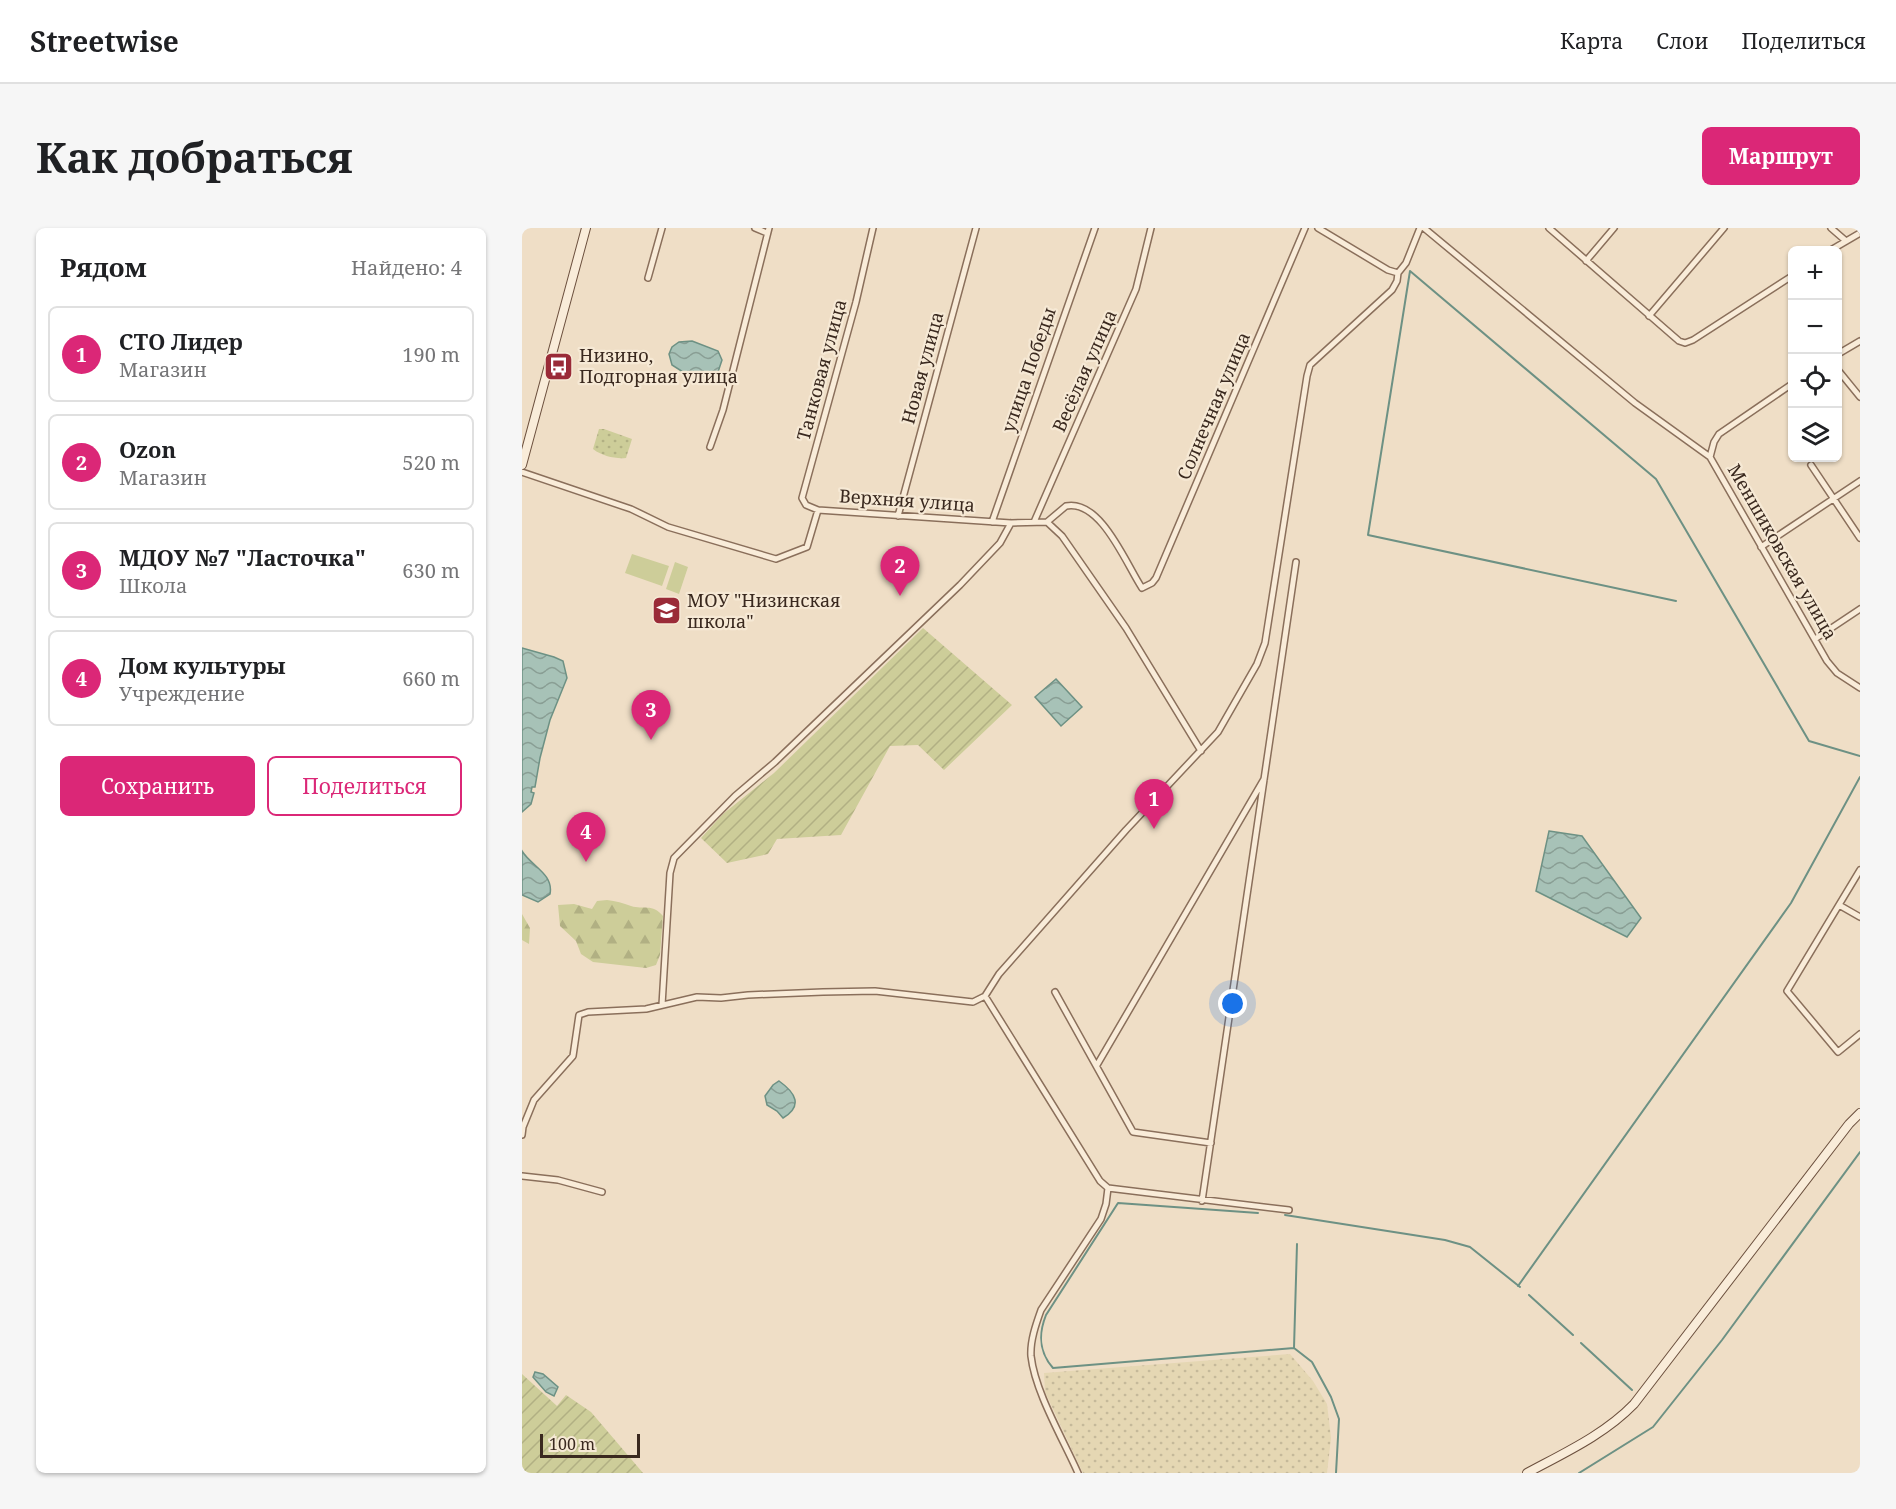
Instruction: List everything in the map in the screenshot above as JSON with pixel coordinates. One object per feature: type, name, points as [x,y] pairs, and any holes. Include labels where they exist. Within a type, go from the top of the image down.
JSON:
[{"type":"street","points":[[522,465],[586,228]]},
{"type":"street","points":[[648,278],[662,228]]},
{"type":"street","points":[[710,447],[723,410],[768,230],[755,228]]},
{"type":"street","name":"Танковая улица","points":[[818,510],[806,505],[802,498],[853,314],[873,228]]},
{"type":"street","name":"Новая улица","points":[[898,516],[976,228]]},
{"type":"street","name":"улица Победы","points":[[992,522],[1095,228]]},
{"type":"street","name":"Весёлая улица","points":[[1034,522],[1136,289],[1151,228]]},
{"type":"street","name":"Солнечная улица","points":[[1047,522],[1066,506],[1076,506],[1089,512],[1109,531],[1142,588],[1152,583],[1305,228]]},
{"type":"street","points":[[1318,228],[1388,270],[1398,273]]},
{"type":"street","points":[[522,1135],[534,1100],[573,1056],[579,1015],[588,1012],[646,1009],[697,997],[721,998],[874,991],[973,1002],[985,996],[999,974],[1111,847],[1218,732],[1257,664],[1265,643],[1310,365],[1392,290],[1398,273],[1406,263],[1422,228],[1635,403],[1710,457]]},
{"type":"street","points":[[1549,228],[1649,316],[1679,341],[1685,343],[1788,279]]},
{"type":"street","points":[[1586,261],[1614,228]]},
{"type":"street","points":[[1649,316],[1724,228]]},
{"type":"street","points":[[1831,228],[1846,241]]},
{"type":"street","points":[[1838,246],[1860,234]]},
{"type":"street","points":[[1842,352],[1860,341]]},
{"type":"street","points":[[1842,375],[1860,397]]},
{"type":"street","name":"Меншиковская улица","points":[[1788,387],[1719,434],[1710,457],[1827,661],[1837,673],[1860,688]]},
{"type":"street","points":[[1810,465],[1860,538]]},
{"type":"street","name":"Верхняя улица","points":[[522,472],[631,509],[668,527],[776,559],[807,547],[818,510],[1011,523],[1047,522]]},
{"type":"street","points":[[1761,547],[1860,481]]},
{"type":"street","points":[[1047,522],[1062,536],[1126,628],[1201,752]]},
{"type":"street","points":[[662,1005],[670,873],[674,858],[735,796],[878,665],[960,585],[1000,543],[1011,523]]},
{"type":"street","points":[[1202,1201],[1296,562]]},
{"type":"street","points":[[1815,639],[1860,609]]},
{"type":"street","points":[[1097,1065],[1266,774]]},
{"type":"street","points":[[1860,870],[1787,991],[1838,1052],[1860,1034]]},
{"type":"street","points":[[1839,905],[1860,917]]},
{"type":"street","points":[[1055,992],[1133,1132],[1211,1143]]},
{"type":"street","points":[[985,996],[1100,1180],[1108,1188],[1288,1210]]},
{"type":"street","points":[[1527,1473],[1584,1442],[1620,1418],[1634,1404],[1842,1133],[1860,1113]]},
{"type":"street","points":[[522,1176],[558,1180],[602,1192]]},
{"type":"street","points":[[1078,1473],[1036,1382],[1031,1354],[1035,1326],[1041,1310],[1101,1219],[1108,1188]]},
{"type":"shaded area","points":[[1290,1354],[1313,1381],[1327,1404],[1331,1438],[1327,1473],[1083,1473],[1045,1392],[1044,1373]]},
{"type":"green space","points":[[599,429],[632,439],[626,458],[600,454],[593,449]]},
{"type":"green space","points":[[632,554],[669,566],[662,586],[625,573]]},
{"type":"green space","points":[[675,562],[688,567],[679,594],[666,589]]},
{"type":"green space","points":[[923,628],[1012,705],[944,770],[918,745],[890,746],[841,835],[777,839],[768,854],[727,863],[701,838],[723,814],[774,773]]},
{"type":"green space","points":[[607,900],[651,908],[663,916],[660,955],[656,965],[646,968],[593,962],[581,954],[576,941],[560,926],[558,905],[574,904],[592,909],[597,901]]},
{"type":"green space","points":[[522,914],[530,928],[529,944],[522,940]]},
{"type":"green space","points":[[522,1374],[557,1406],[566,1395],[591,1412],[643,1473],[522,1473]]},
{"type":"water","points":[[692,341],[718,351],[722,360],[718,372],[710,377],[683,372],[672,365],[669,354],[672,347],[679,342]]},
{"type":"water","points":[[522,648],[563,661],[567,678],[550,720],[535,787],[532,787],[531,792],[534,793],[531,804],[522,812]]},
{"type":"water","points":[[1056,679],[1082,707],[1061,726],[1035,697]]},
{"type":"water","points":[[1549,831],[1582,836],[1641,918],[1627,937],[1536,891]]},
{"type":"water","points":[[522,851],[549,881],[550,894],[538,902],[522,895]]},
{"type":"water","points":[[779,1081],[790,1090],[795,1100],[793,1109],[783,1118],[767,1105],[765,1096]]},
{"type":"water","points":[[535,1372],[543,1374],[558,1387],[554,1396],[546,1392],[533,1377]]},
{"type":"waterway","points":[[1676,601],[1368,535],[1410,271],[1656,479],[1809,741],[1860,756]]},
{"type":"waterway","points":[[1518,1286],[1791,903],[1860,777]]},
{"type":"waterway","points":[[1579,1473],[1653,1427],[1722,1340],[1860,1152]]},
{"type":"waterway","points":[[1258,1213],[1118,1203],[1046,1315],[1041,1343],[1045,1356],[1053,1368],[1294,1348],[1312,1362],[1331,1397],[1339,1419],[1336,1473]]},
{"type":"waterway","points":[[1285,1215],[1445,1240],[1470,1247],[1520,1287]]},
{"type":"waterway","points":[[1294,1348],[1297,1244]]},
{"type":"waterway","points":[[1529,1295],[1573,1335]]},
{"type":"waterway","points":[[1581,1343],[1632,1390]]},
{"type":"place","name":"Низино, Подгорная улица","points":[[558,366]]},
{"type":"place","name":"Ozon","points":[[900,596]]},
{"type":"place","name":"МОУ \"Низинская школа\"","points":[[666,611]]},
{"type":"place","name":"МДОУ №7 \"Ласточка\"","points":[[651,740]]},
{"type":"place","name":"СТО Лидер","points":[[1154,829]]},
{"type":"place","name":"Дом культуры","points":[[586,862]]}]
